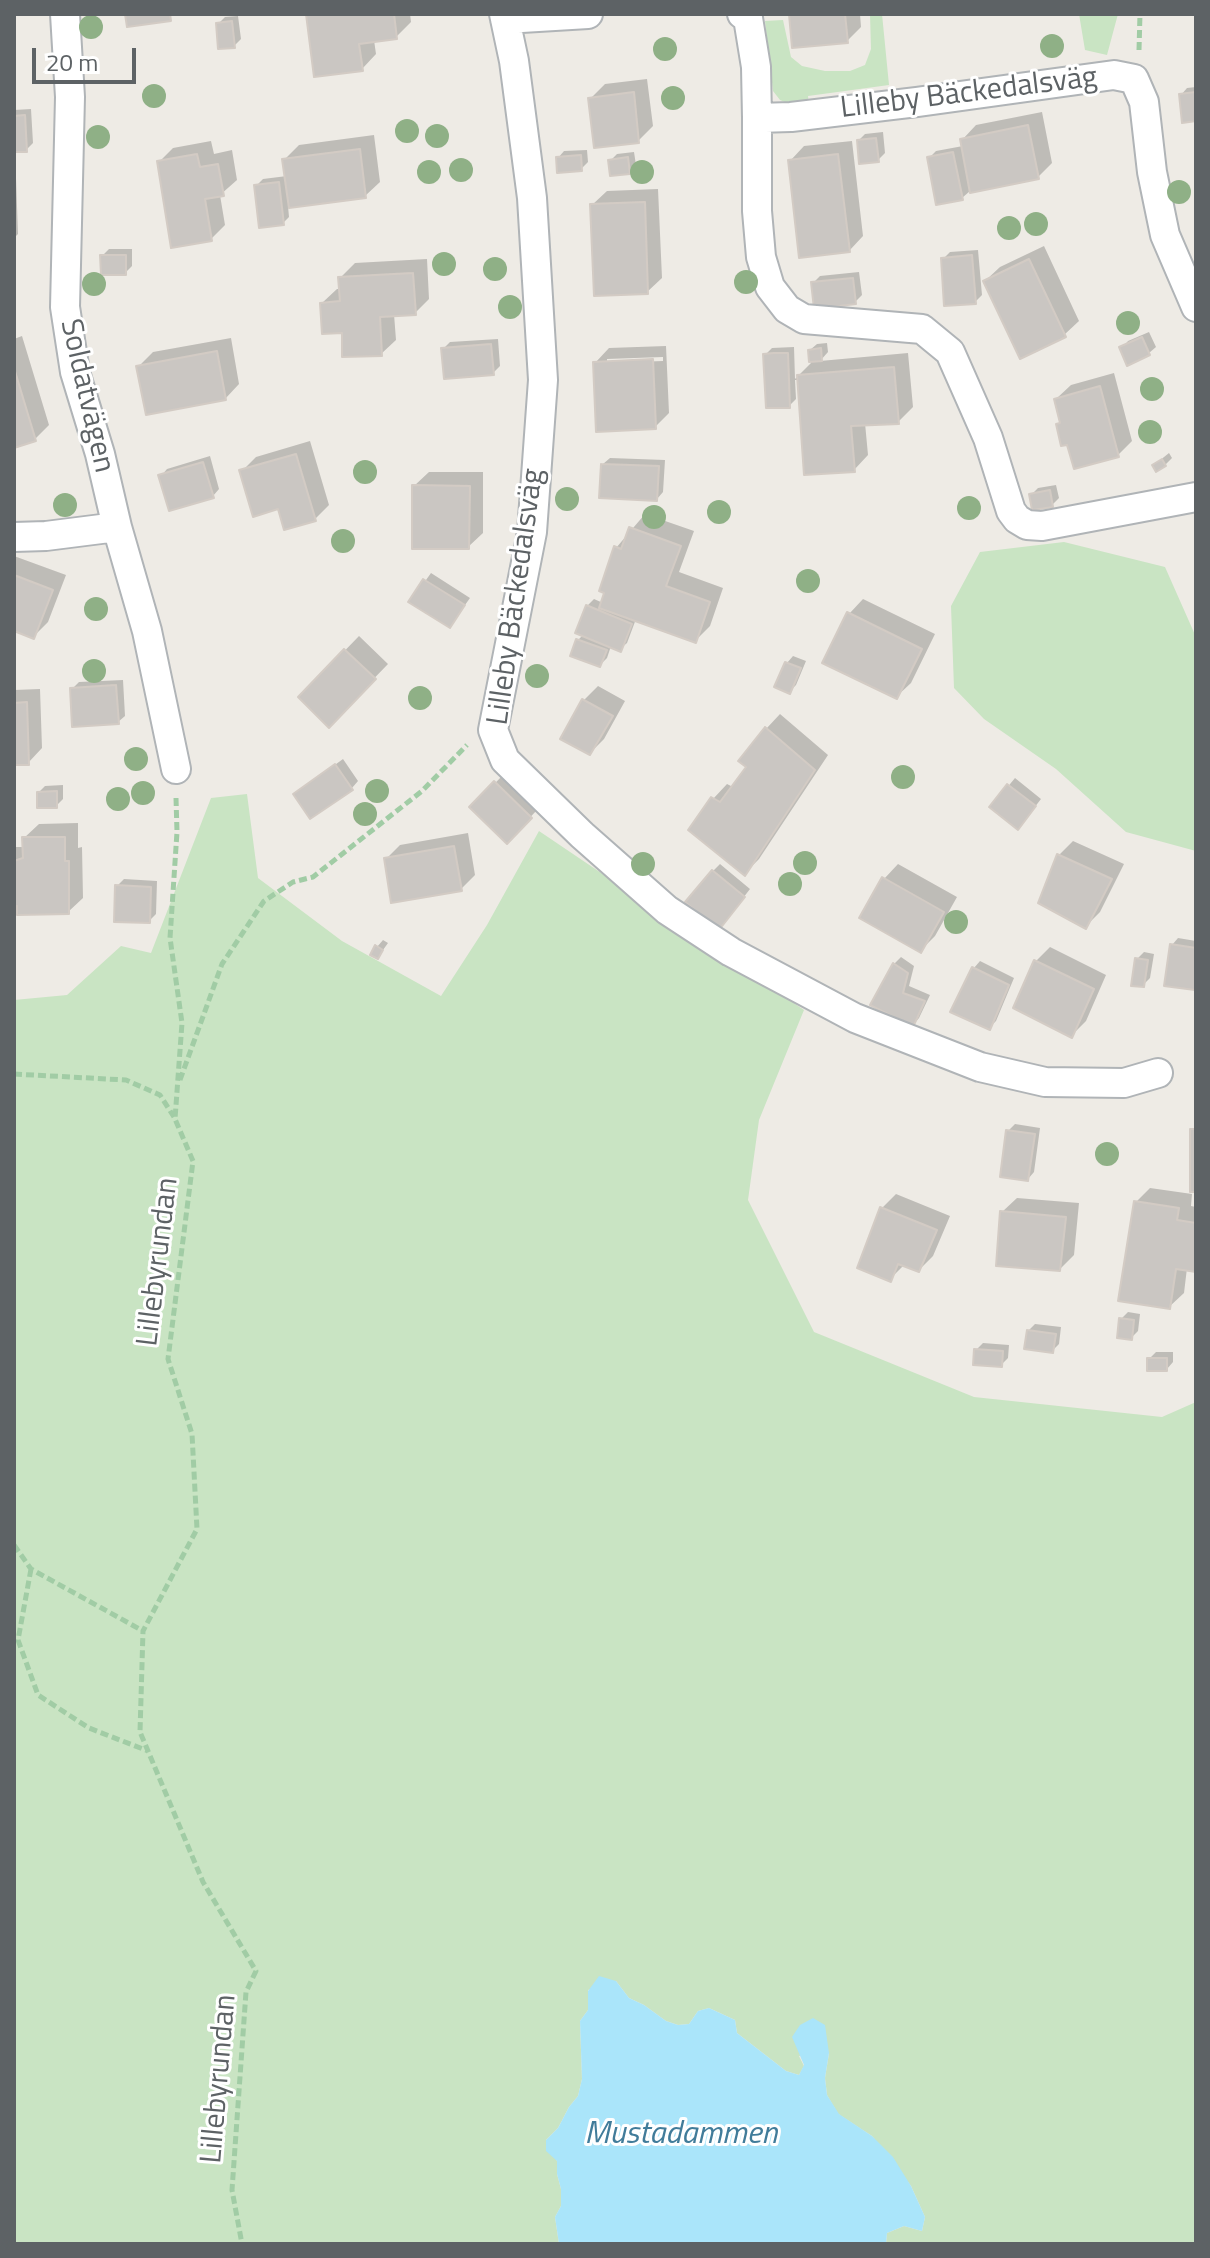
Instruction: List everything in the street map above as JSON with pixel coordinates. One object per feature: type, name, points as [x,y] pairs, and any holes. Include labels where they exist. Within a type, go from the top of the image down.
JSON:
[{"type":"street","name":"Soldatvägen","points":[[65,14],[70,97],[64,303],[75,372],[147,631],[176,769]]},
{"type":"street","name":"Lilleby Bäckedalsväg","points":[[588,14],[505,17],[514,61],[532,198],[543,380],[532,532],[493,730],[505,760],[582,835],[667,910],[731,952],[855,1018],[980,1067],[1045,1082],[1124,1083],[1158,1073]]},
{"type":"street","points":[[742,14],[748,18],[756,67],[756,179],[761,257],[770,287],[780,302],[794,315],[804,319],[922,329],[950,352],[988,438],[1011,511],[1027,525],[1042,526],[1196,497]]},
{"type":"street","name":"Lilleby Bäckedalsväg","points":[[757,118],[791,117],[974,96],[1114,75],[1134,79],[1144,102],[1152,172],[1165,235],[1196,307]]},
{"type":"street","points":[[14,537],[117,527]]},
{"type":"path","points":[[177,1089],[222,964],[264,901],[293,882],[313,877],[422,791],[474,738],[493,730]]},
{"type":"path","name":"Lillebyrundan","points":[[176,769],[177,832],[170,938],[182,1023],[175,1119],[193,1161],[168,1359],[192,1434],[197,1529],[143,1631],[140,1732],[203,1882],[256,1971],[246,1992],[232,2190],[242,2244]]},
{"type":"path","points":[[14,1074],[126,1080],[160,1095],[175,1119]]},
{"type":"path","points":[[14,1545],[31,1569],[143,1631]]},
{"type":"path","points":[[31,1569],[18,1640],[38,1695],[89,1728],[148,1751]]},
{"type":"green space","points":[[870,14],[882,14],[889,85],[808,96],[809,105],[792,105],[780,100],[773,91],[765,21],[783,20],[791,57],[802,66],[825,71],[850,71],[865,65],[871,49]]},
{"type":"green space","points":[[1079,14],[1118,14],[1107,55],[1085,50]]},
{"type":"green space","points":[[1064,542],[1165,567],[1196,637],[1196,851],[1126,832],[1056,769],[984,719],[954,688],[951,606],[980,552]]},
{"type":"green space","points":[[247,794],[258,878],[342,941],[441,996],[487,925],[539,831],[804,1010],[759,1120],[748,1200],[814,1332],[974,1397],[1162,1417],[1196,1402],[1196,2244],[886,2244],[887,2233],[904,2226],[922,2231],[925,2217],[911,2186],[872,2136],[838,2114],[827,2095],[825,2078],[829,2053],[799,2056],[804,2066],[799,2075],[786,2071],[737,2033],[735,2020],[709,2008],[698,2011],[689,2024],[678,2025],[629,1998],[616,1981],[588,1990],[588,2010],[580,2021],[582,2079],[578,2096],[558,2128],[546,2140],[557,2161],[561,2189],[561,2206],[555,2217],[559,2244],[14,2244],[14,1000],[67,995],[121,946],[151,953],[211,798]]},
{"type":"water","name":"Mustadammen","points":[[599,1976],[616,1981],[629,1998],[678,2025],[689,2024],[698,2011],[709,2008],[735,2020],[737,2033],[786,2071],[799,2075],[804,2065],[792,2037],[800,2025],[813,2018],[825,2025],[829,2053],[825,2078],[827,2095],[839,2114],[872,2136],[893,2157],[925,2217],[922,2231],[904,2226],[887,2233],[886,2244],[559,2244],[555,2217],[561,2206],[561,2189],[557,2161],[546,2151],[546,2140],[558,2128],[578,2096],[582,2079],[580,2021],[588,2010],[588,1991]]},
{"type":"building","points":[[125,14],[170,14],[171,21],[127,27]]},
{"type":"building","points":[[306,14],[394,14],[397,39],[359,44],[363,71],[314,77]]},
{"type":"building","points":[[789,14],[845,14],[848,43],[792,48]]},
{"type":"building","points":[[232,21],[235,48],[218,49],[216,23]]},
{"type":"building","points":[[634,92],[639,143],[594,148],[588,98]]},
{"type":"building","points":[[1196,92],[1196,121],[1182,123],[1179,94]]},
{"type":"building","points":[[25,115],[27,152],[14,152],[14,116]]},
{"type":"building","points":[[1028,125],[1039,179],[970,193],[960,139]]},
{"type":"building","points":[[876,138],[879,162],[859,164],[857,140]]},
{"type":"building","points":[[360,149],[366,198],[289,208],[282,159]]},
{"type":"building","points":[[953,152],[963,200],[936,205],[927,157]]},
{"type":"building","points":[[197,154],[200,167],[218,164],[224,196],[205,199],[212,241],[171,248],[157,161]]},
{"type":"building","points":[[838,154],[850,252],[799,258],[788,160]]},
{"type":"building","points":[[581,155],[582,171],[557,173],[556,157]]},
{"type":"building","points":[[628,157],[630,174],[610,176],[608,160]]},
{"type":"building","points":[[279,182],[284,225],[259,228],[254,185]]},
{"type":"building","points":[[645,202],[648,294],[594,296],[590,204]]},
{"type":"building","points":[[100,255],[126,255],[126,275],[101,275]]},
{"type":"building","points":[[972,255],[976,304],[944,306],[941,258]]},
{"type":"building","points":[[1029,259],[1066,337],[1020,359],[983,281]]},
{"type":"building","points":[[413,273],[416,315],[380,317],[382,356],[342,357],[342,333],[322,334],[320,303],[340,301],[338,277]]},
{"type":"building","points":[[853,278],[856,304],[814,309],[811,282]]},
{"type":"building","points":[[1142,337],[1150,355],[1127,366],[1119,347]]},
{"type":"building","points":[[491,344],[494,375],[444,379],[441,348]]},
{"type":"building","points":[[821,348],[822,361],[809,362],[808,350]]},
{"type":"building","points":[[217,351],[226,400],[146,415],[136,366]]},
{"type":"building","points":[[788,353],[790,408],[766,408],[763,354]]},
{"type":"building","points":[[653,359],[656,429],[596,432],[593,362]]},
{"type":"building","points":[[894,367],[899,424],[851,426],[855,472],[804,475],[797,375]]},
{"type":"building","points":[[14,368],[36,441],[14,448]]},
{"type":"building","points":[[1100,386],[1119,457],[1074,469],[1067,445],[1061,446],[1054,399]]},
{"type":"building","points":[[296,454],[316,521],[284,530],[278,509],[253,517],[239,470]]},
{"type":"building","points":[[1162,459],[1166,466],[1156,472],[1152,465]]},
{"type":"building","points":[[203,462],[214,498],[169,511],[158,475]]},
{"type":"building","points":[[601,464],[659,466],[657,501],[599,498]]},
{"type":"building","points":[[412,485],[470,486],[469,549],[412,549]]},
{"type":"building","points":[[1050,490],[1053,507],[1032,510],[1029,494]]},
{"type":"building","points":[[629,527],[681,546],[666,586],[710,602],[696,643],[599,608],[604,593],[599,591],[614,546],[621,549]]},
{"type":"building","points":[[14,575],[53,590],[34,639],[14,631]]},
{"type":"building","points":[[423,579],[465,605],[450,628],[408,602]]},
{"type":"building","points":[[586,605],[632,624],[621,652],[575,633]]},
{"type":"building","points":[[847,612],[922,649],[897,699],[822,663]]},
{"type":"building","points":[[576,639],[607,650],[600,667],[570,656]]},
{"type":"building","points":[[344,649],[376,679],[329,728],[298,697]]},
{"type":"building","points":[[785,662],[801,668],[790,694],[774,687]]},
{"type":"building","points":[[116,685],[119,724],[72,727],[70,688]]},
{"type":"building","points":[[582,699],[613,716],[590,755],[560,739]]},
{"type":"building","points":[[27,702],[29,765],[14,765],[14,703]]},
{"type":"building","points":[[765,727],[815,770],[745,876],[688,830],[711,797],[720,802],[746,767],[738,761]]},
{"type":"building","points":[[335,764],[353,790],[310,819],[293,794]]},
{"type":"building","points":[[494,781],[532,818],[507,844],[469,807]]},
{"type":"building","points":[[1007,784],[1036,806],[1018,830],[989,807]]},
{"type":"building","points":[[57,791],[57,808],[37,808],[37,792]]},
{"type":"building","points":[[22,837],[65,837],[65,861],[69,861],[69,914],[17,915],[17,906],[14,906],[14,861],[23,858]]},
{"type":"building","points":[[454,846],[462,891],[391,903],[384,858]]},
{"type":"building","points":[[1057,854],[1112,879],[1086,929],[1038,903]]},
{"type":"building","points":[[712,870],[745,897],[719,930],[685,902]]},
{"type":"building","points":[[882,877],[944,912],[921,953],[859,918]]},
{"type":"building","points":[[115,885],[151,887],[150,923],[114,922]]},
{"type":"building","points":[[1170,944],[1196,948],[1195,990],[1164,986]]},
{"type":"building","points":[[375,945],[383,950],[378,959],[370,955]]},
{"type":"building","points":[[1135,958],[1148,960],[1144,987],[1131,986]]},
{"type":"building","points":[[1034,960],[1094,989],[1072,1038],[1013,1008]]},
{"type":"building","points":[[893,963],[908,973],[903,993],[925,1001],[913,1027],[870,1005]]},
{"type":"building","points":[[972,967],[1009,985],[990,1030],[950,1012]]},
{"type":"building","points":[[1190,1129],[1196,1129],[1196,1192],[1190,1192]]},
{"type":"building","points":[[1006,1130],[1035,1134],[1028,1181],[1000,1177]]},
{"type":"building","points":[[1134,1201],[1179,1208],[1177,1220],[1196,1223],[1196,1272],[1176,1269],[1170,1309],[1118,1301]]},
{"type":"building","points":[[880,1207],[937,1230],[919,1272],[898,1264],[891,1282],[857,1268]]},
{"type":"building","points":[[1000,1211],[1066,1217],[1060,1271],[996,1266]]},
{"type":"building","points":[[1119,1318],[1134,1320],[1132,1340],[1117,1338]]},
{"type":"building","points":[[1027,1330],[1056,1334],[1053,1353],[1024,1349]]},
{"type":"building","points":[[974,1349],[1003,1351],[1002,1367],[973,1365]]},
{"type":"building","points":[[1147,1358],[1167,1358],[1167,1371],[1147,1371]]}]
